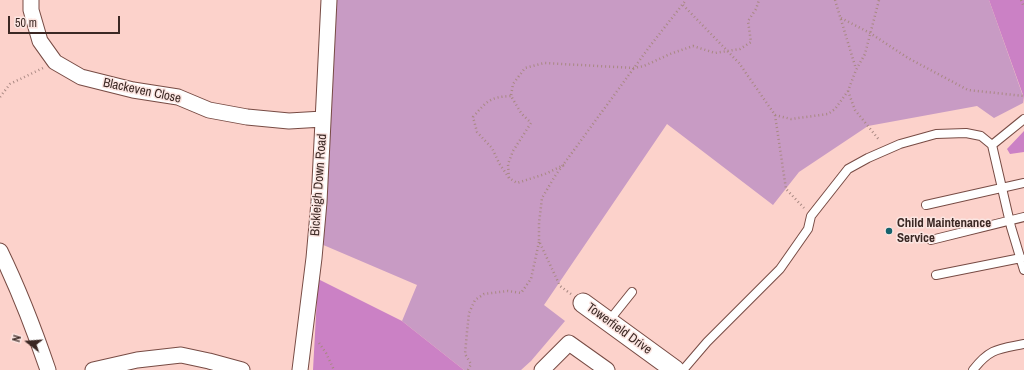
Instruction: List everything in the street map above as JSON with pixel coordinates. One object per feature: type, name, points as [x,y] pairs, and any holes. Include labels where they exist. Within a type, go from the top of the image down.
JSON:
[{"type":"street","name":"Blackeven Close","points":[[31,0],[31,10],[40,41],[55,62],[81,77],[133,90],[178,97],[209,110],[247,117],[289,121],[323,119]]},
{"type":"street","name":"Bickleigh Down Road","points":[[300,370],[314,258],[319,202],[329,0]]},
{"type":"street","points":[[0,250],[19,290],[48,370]]},
{"type":"street","name":"Towerfield Drive","points":[[582,303],[675,370]]},
{"type":"street","points":[[542,370],[569,343],[607,370]]},
{"type":"street","points":[[93,370],[137,360],[182,355],[242,370]]},
{"type":"lane","points":[[992,145],[1024,119]]},
{"type":"lane","points":[[683,370],[707,342],[780,269],[808,229],[811,216],[848,169],[868,158],[900,144],[936,134],[966,132],[981,136],[992,145],[1024,270]]},
{"type":"lane","points":[[926,205],[1024,183]]},
{"type":"lane","points":[[931,240],[1024,217]]},
{"type":"lane","points":[[936,275],[1021,258]]},
{"type":"lane","points":[[608,322],[632,292]]},
{"type":"lane","points":[[973,370],[982,358],[993,350],[1024,344]]},
{"type":"path","points":[[468,370],[471,364],[465,354],[466,332],[469,313],[475,300],[484,294],[508,291],[521,293],[531,279],[539,241],[539,222],[542,198],[555,176],[686,0]]},
{"type":"path","points":[[509,178],[508,164],[513,151],[531,123],[521,113],[511,96],[513,84],[525,68],[544,64],[634,68],[644,66],[670,54],[693,46],[715,53],[740,49],[751,42],[748,21],[756,9],[759,0]]},
{"type":"path","points":[[835,0],[856,70]]},
{"type":"path","points":[[775,115],[791,119],[828,114],[835,109],[848,91],[864,54],[879,0]]},
{"type":"path","points":[[1021,0],[1024,7]]},
{"type":"path","points":[[682,5],[739,63],[775,115],[786,189],[811,216]]},
{"type":"path","points":[[841,18],[870,33],[908,58],[968,90],[1024,96]]},
{"type":"path","points":[[0,98],[10,84],[55,62]]},
{"type":"path","points":[[848,91],[855,110],[887,150]]},
{"type":"path","points":[[511,96],[498,96],[486,102],[473,117],[478,132],[492,148],[499,163],[509,178],[517,183],[545,174],[564,165]]},
{"type":"path","points":[[539,241],[560,286],[582,303]]},
{"type":"path","points":[[305,329],[315,338],[326,353],[334,370]]},
{"type":"shaded area","points":[[333,0],[989,0],[1023,96],[1023,103],[994,118],[977,106],[868,126],[799,172],[773,205],[667,124],[544,305],[565,321],[531,361],[521,370],[464,370],[402,321],[417,285],[321,244]]},
{"type":"shaded area","points":[[989,0],[1024,0],[1024,104],[1023,95]]},
{"type":"shaded area","points":[[1024,131],[1024,152],[1010,154],[1007,149]]},
{"type":"shaded area","points":[[318,279],[402,321],[464,370],[313,370]]},
{"type":"place","name":"Child Maintenance Service","points":[[889,231]]}]
